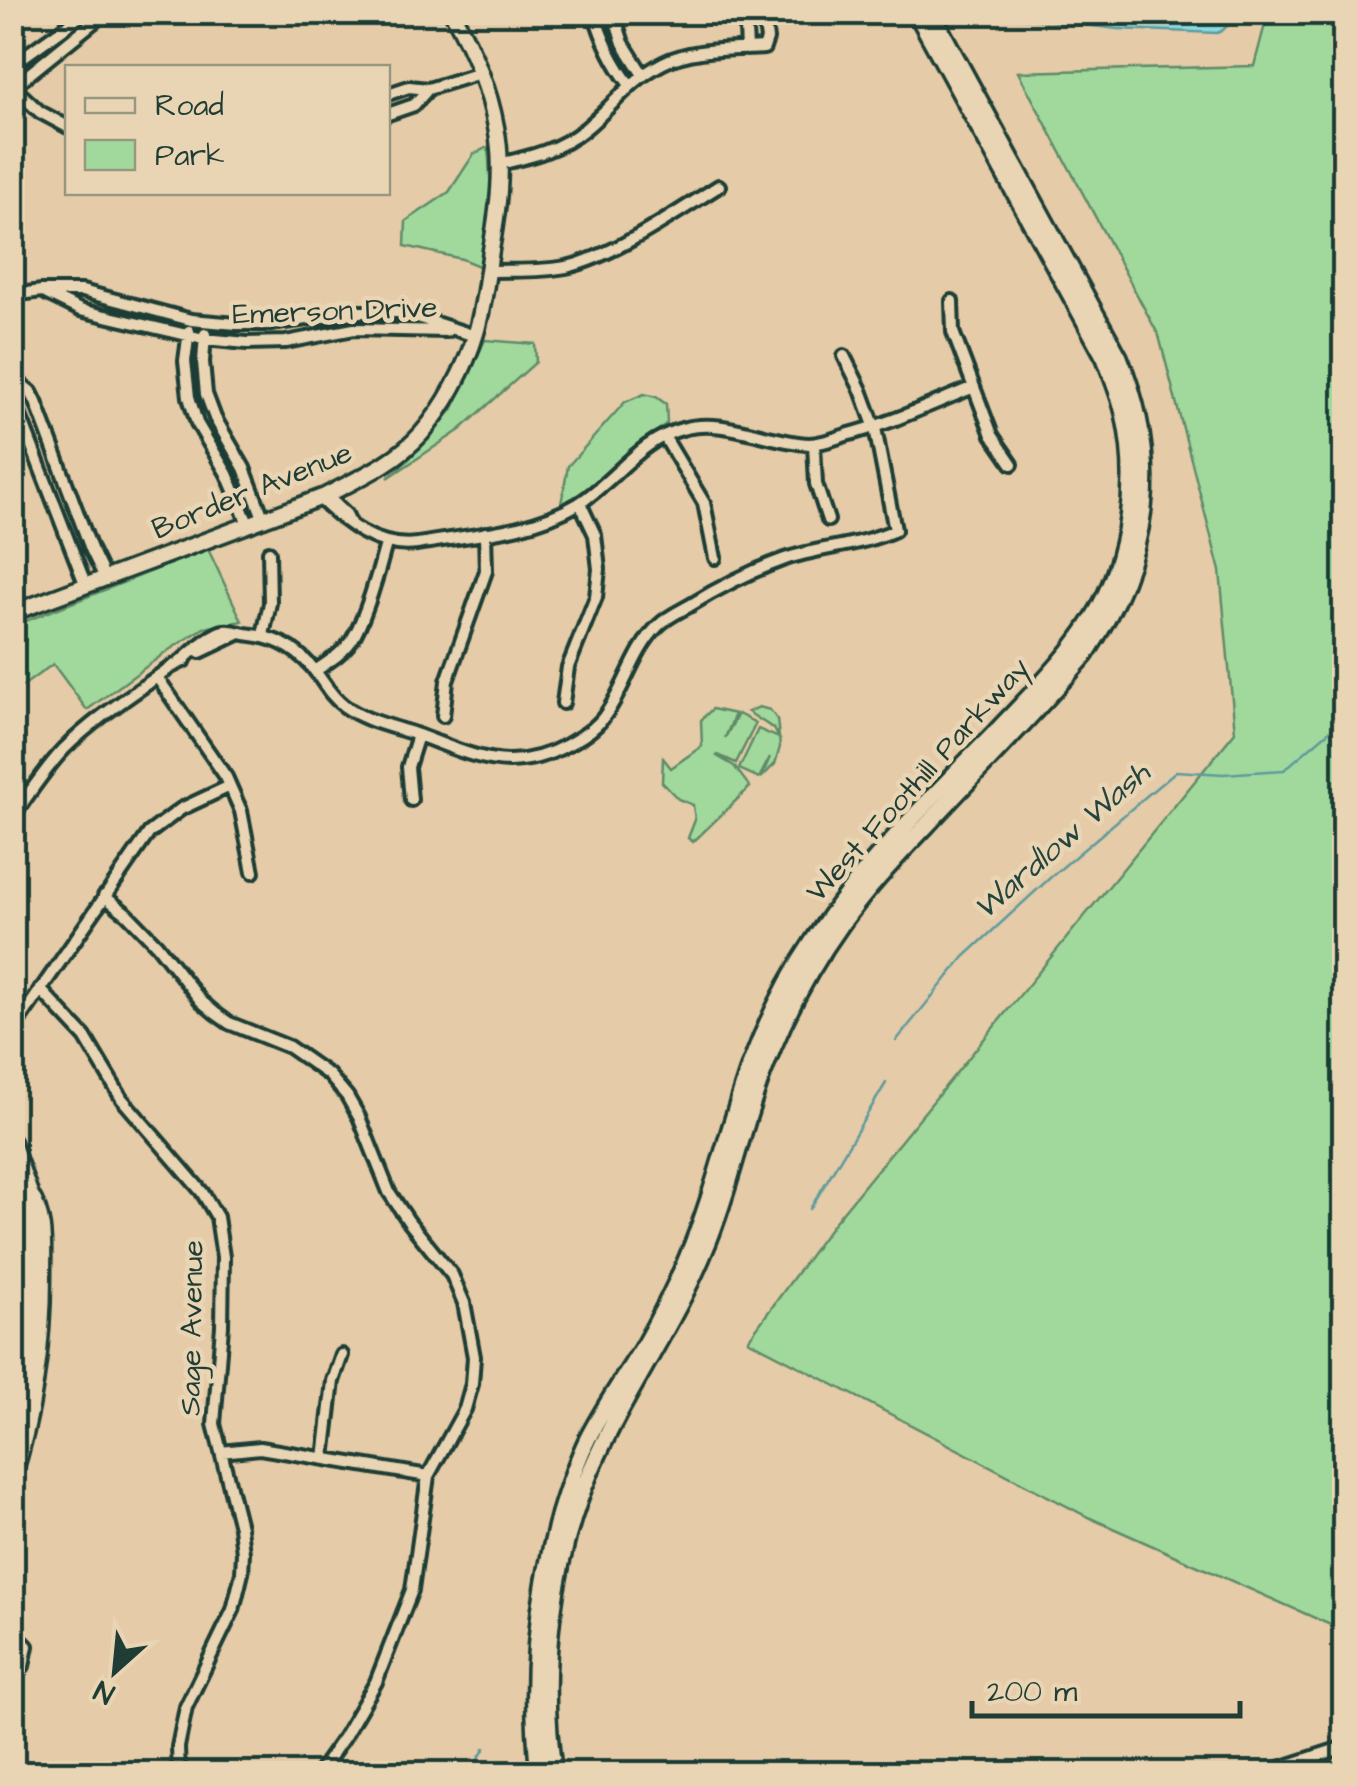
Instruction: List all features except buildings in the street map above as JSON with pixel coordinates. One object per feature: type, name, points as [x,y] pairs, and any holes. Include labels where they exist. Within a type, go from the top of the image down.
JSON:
[{"type":"main road","points":[[919,12],[954,70],[968,81]]},
{"type":"main road","name":"West Foothill Parkway","points":[[539,1774],[535,1648],[542,1588],[560,1513],[576,1464],[687,1258],[752,1063],[788,984],[813,940],[875,860],[1030,696],[1085,631],[1110,584],[1126,533],[1130,448],[1124,416],[1104,358],[919,12]]},
{"type":"main road","name":"West Foothill Parkway","points":[[554,1774],[548,1723],[548,1659],[559,1574],[569,1537],[590,1472],[670,1324],[720,1214],[763,1072],[787,1016],[840,926],[886,867],[1086,655],[1113,610],[1134,556],[1142,521],[1145,466],[1130,382],[1107,332],[931,12]]},
{"type":"street","points":[[12,65],[86,12]]},
{"type":"street","points":[[65,126],[40,112],[13,87],[106,12]]},
{"type":"street","name":"Border Avenue","points":[[12,613],[322,497],[372,472],[422,434],[443,404],[475,336],[500,197],[496,129],[480,73],[452,12]]},
{"type":"street","points":[[594,12],[613,63],[630,85]]},
{"type":"street","points":[[613,12],[624,43],[643,75]]},
{"type":"street","points":[[739,12],[748,49]]},
{"type":"street","points":[[499,164],[540,155],[564,144],[586,129],[630,85],[666,61],[706,51],[764,48],[767,39],[763,12]]},
{"type":"street","points":[[390,93],[409,87],[428,89],[480,73]]},
{"type":"street","points":[[390,113],[414,104],[428,89]]},
{"type":"street","points":[[488,270],[567,267],[592,258],[719,186]]},
{"type":"street","name":"Emerson Drive","points":[[42,291],[80,310],[204,340],[286,342],[354,330],[459,332]]},
{"type":"street","name":"Emerson Drive","points":[[12,295],[82,291],[206,323],[270,324],[359,312],[402,312],[475,336]]},
{"type":"street","points":[[952,300],[953,332],[992,436],[1012,464]]},
{"type":"street","points":[[191,320],[185,361],[188,397],[249,526]]},
{"type":"street","points":[[206,323],[206,394],[244,468],[264,520]]},
{"type":"street","points":[[12,818],[41,776],[88,727],[215,634],[228,630],[281,641],[299,653],[329,694],[348,709],[456,752],[505,761],[538,758],[583,736],[602,720],[648,638],[668,617],[717,588],[786,559],[874,540],[895,530],[875,428],[844,356]]},
{"type":"street","points":[[13,377],[31,392],[36,402],[104,578]]},
{"type":"street","points":[[13,377],[14,400],[86,586]]},
{"type":"street","points":[[322,497],[339,518],[386,544],[417,544],[540,522],[559,515],[580,503],[640,451],[686,427],[704,425],[814,444],[875,428],[974,387]]},
{"type":"street","points":[[664,436],[704,503],[714,558]]},
{"type":"street","points":[[814,444],[816,484],[828,520]]},
{"type":"street","points":[[563,703],[568,668],[596,597],[599,569],[595,534],[580,503]]},
{"type":"street","points":[[443,716],[447,680],[486,572],[484,532]]},
{"type":"street","points":[[315,671],[351,642],[386,544]]},
{"type":"street","points":[[264,635],[270,602],[269,552]]},
{"type":"street","points":[[157,677],[226,777],[240,811],[253,872]]},
{"type":"street","points":[[411,800],[408,767],[418,735]]},
{"type":"street","points":[[12,1031],[149,833],[180,809],[230,786]]},
{"type":"street","points":[[104,896],[157,945],[214,1013],[289,1048],[330,1075],[348,1096],[389,1192],[452,1275],[464,1304],[474,1358],[472,1384],[465,1410],[428,1476],[412,1590],[376,1682],[318,1774]]},
{"type":"street","name":"Sage Avenue","points":[[40,989],[84,1038],[122,1099],[202,1192],[216,1218],[223,1257],[214,1424],[240,1528],[242,1573],[233,1610],[186,1708],[178,1747],[179,1774]]},
{"type":"street","points":[[12,1142],[30,1193],[40,1208],[43,1245],[42,1339],[30,1418],[12,1480]]},
{"type":"street","points":[[12,1442],[31,1338],[30,1193]]},
{"type":"street","points":[[324,1458],[333,1381],[342,1355]]},
{"type":"street","points":[[221,1452],[260,1448],[428,1476]]},
{"type":"street","points":[[12,1631],[27,1646],[22,1666],[12,1681]]},
{"type":"street","points":[[1261,1774],[1344,1747]]},
{"type":"green space","points":[[1268,13],[1344,13],[1344,1631],[1088,1517],[748,1340],[832,1225],[1235,732],[1220,571],[1159,336],[1018,72],[1254,66]]},
{"type":"green space","points":[[488,147],[492,204],[481,267],[405,246],[406,221],[449,192],[474,154]]},
{"type":"green space","points":[[485,340],[535,344],[536,362],[460,430],[388,478],[452,410]]},
{"type":"green space","points":[[644,394],[666,404],[667,423],[584,492],[561,504],[568,466],[625,402]]},
{"type":"green space","points":[[208,549],[242,621],[204,628],[87,710],[53,664],[13,693],[13,626]]},
{"type":"green space","points":[[759,707],[770,710],[777,719],[780,747],[775,764],[761,778],[770,757],[759,778],[739,769],[758,729],[779,738],[774,729],[748,712]]},
{"type":"green space","points":[[712,709],[735,714],[725,738],[738,714],[756,723],[736,763],[717,756],[734,766],[750,787],[693,842],[688,838],[695,820],[693,805],[678,799],[662,782],[663,758],[671,768],[702,746],[701,720]]},
{"type":"water","points":[[966,13],[1231,13],[1224,30],[1217,33],[1118,29],[1004,16],[970,19]]},
{"type":"waterway","points":[[1231,17],[1279,20],[1344,15]]},
{"type":"waterway","name":"Wardlow Wash","points":[[896,1041],[964,957],[1176,771],[1223,774],[1284,770],[1344,721]]},
{"type":"waterway","name":"Wardlow Wash","points":[[810,1209],[886,1083]]},
{"type":"waterway","name":"Wardlow Wash","points":[[469,1774],[485,1748]]}]
